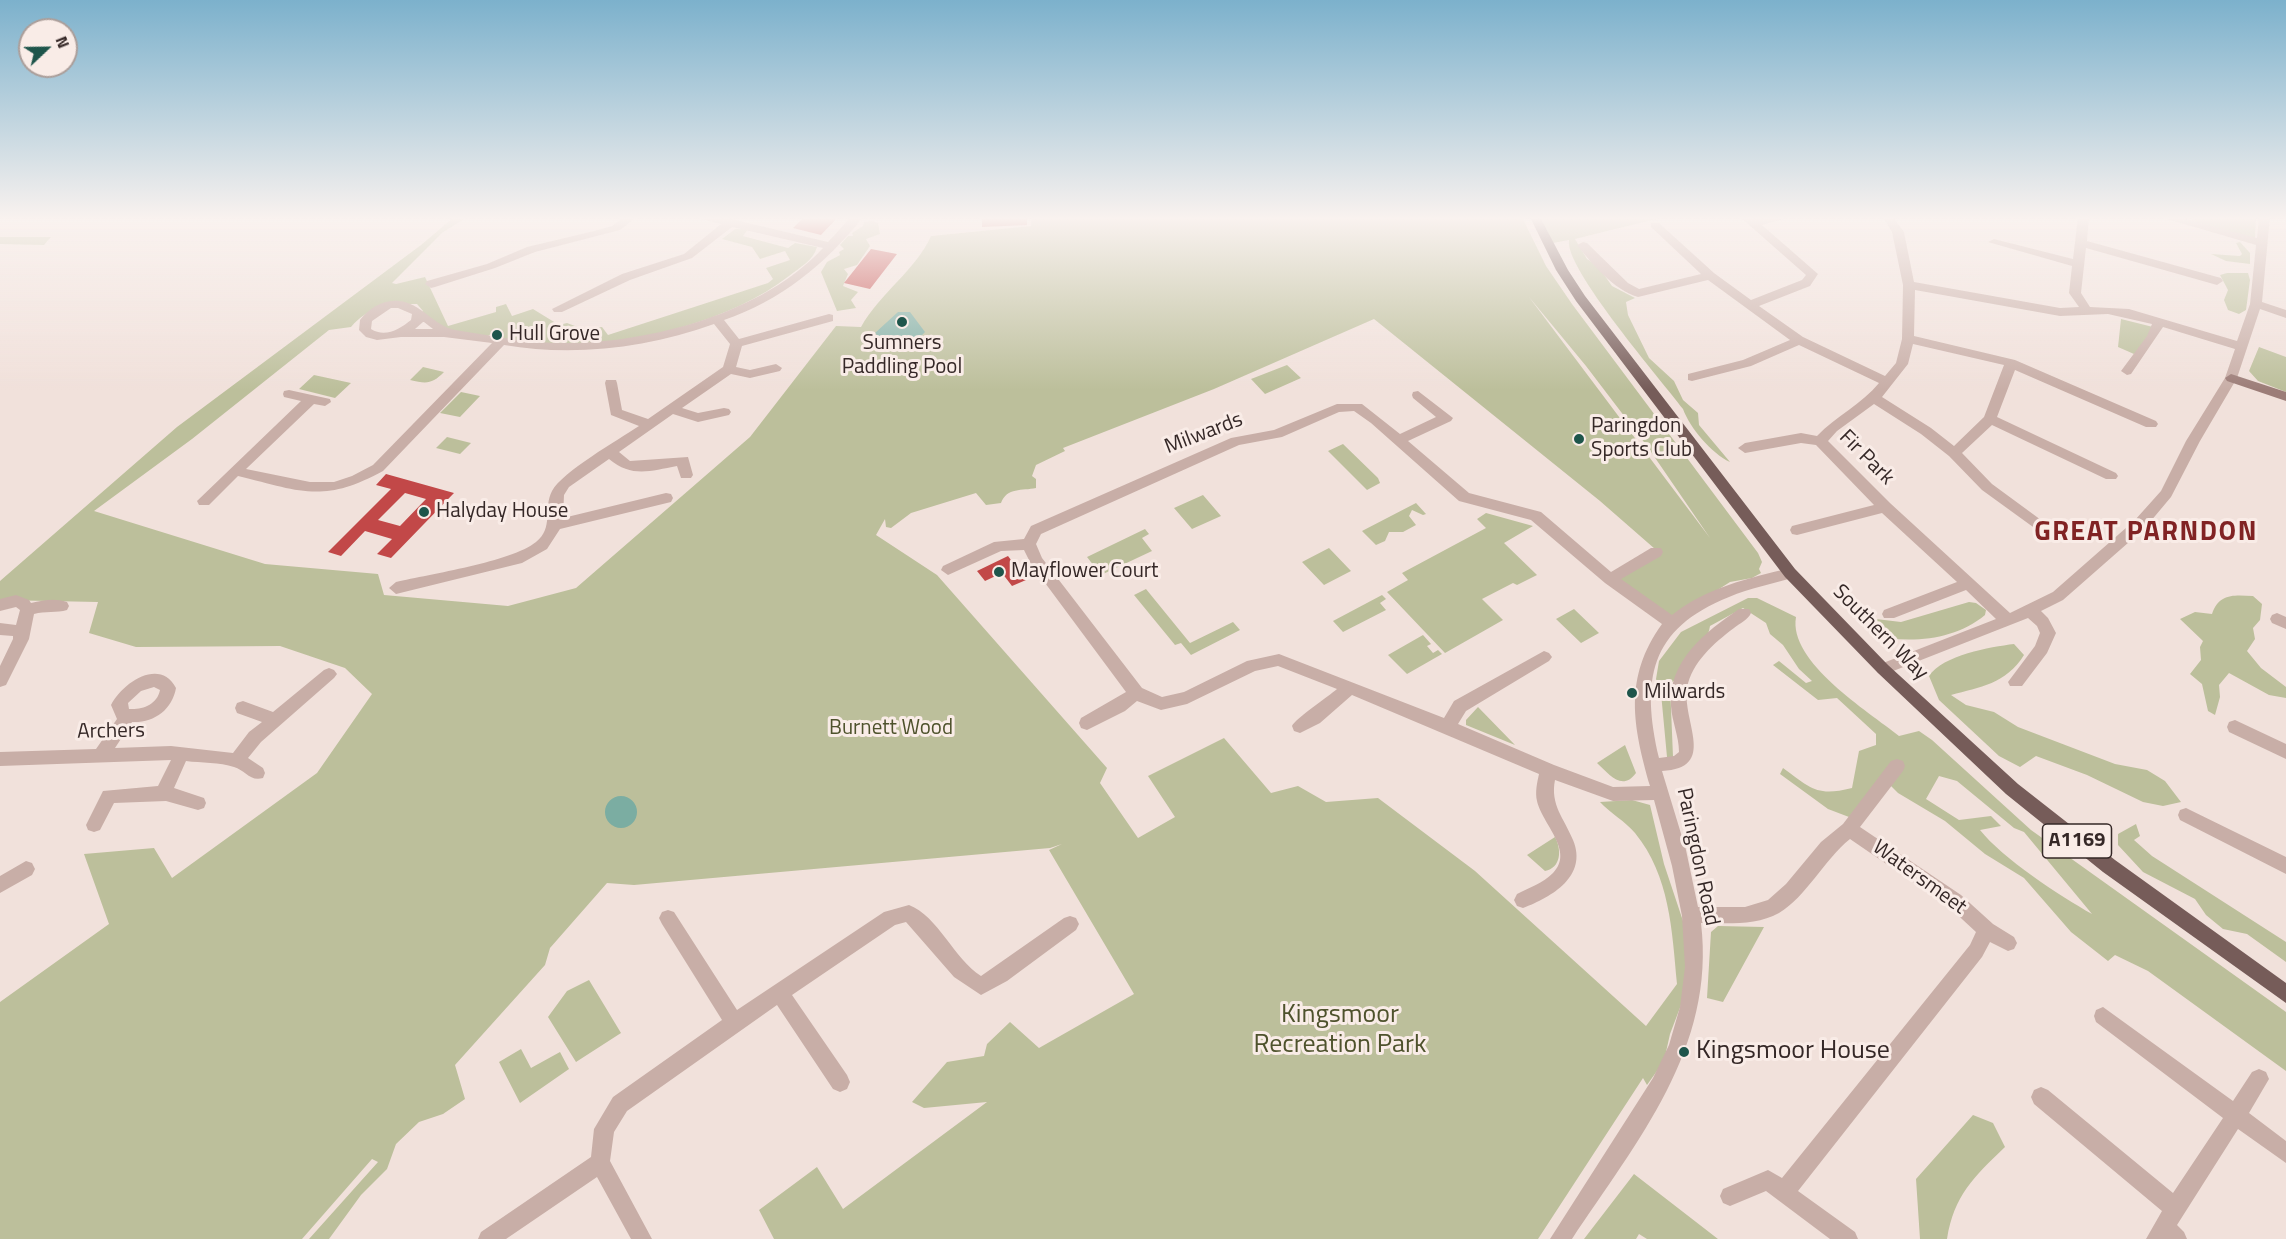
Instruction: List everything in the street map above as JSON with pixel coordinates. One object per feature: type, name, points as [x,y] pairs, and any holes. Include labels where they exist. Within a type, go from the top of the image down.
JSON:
[{"type":"main road","name":"Southern Way","points":[[1565,275],[1580,298],[1790,573],[1883,669],[2012,789],[2109,866],[2286,994]]},
{"type":"street","points":[[431,284],[462,275]]},
{"type":"street","points":[[558,309],[632,275]]},
{"type":"street","points":[[449,333],[432,325],[410,306],[394,305],[377,310],[364,325],[365,330],[375,336],[400,333],[449,333],[500,342],[556,347],[601,345],[671,332],[716,319],[775,290],[797,275]]},
{"type":"street","points":[[1613,275],[1624,286],[1638,292],[1710,276],[1799,340],[1886,381]]},
{"type":"street","points":[[1750,305],[1806,283],[1811,275]]},
{"type":"street","points":[[1820,441],[1832,428],[1874,398],[1902,364],[1908,339],[1909,285],[1907,275]]},
{"type":"street","points":[[2077,275],[2075,293],[2087,311]]},
{"type":"street","points":[[2192,275],[2217,282]]},
{"type":"street","points":[[1883,669],[2007,621],[2058,596],[2140,524],[2166,494],[2193,441],[2231,378],[2256,304],[2259,275]]},
{"type":"street","points":[[1909,285],[2060,312],[2108,310],[2159,321],[2240,346]]},
{"type":"street","points":[[2256,304],[2286,314]]},
{"type":"street","points":[[400,333],[417,321],[418,312]]},
{"type":"street","points":[[736,344],[829,318]]},
{"type":"street","points":[[716,319],[736,344]]},
{"type":"street","points":[[2127,371],[2134,356],[2146,349],[2159,321]]},
{"type":"street","points":[[1908,339],[2011,363],[2151,424]]},
{"type":"street","points":[[1692,377],[1749,364],[1772,356],[1799,340]]},
{"type":"street","points":[[236,471],[303,486],[335,487],[357,480],[378,468],[500,342]]},
{"type":"street","points":[[396,588],[517,559],[542,545],[555,525],[557,494],[564,484],[729,369],[736,344]]},
{"type":"street","points":[[1954,453],[1990,419],[2011,363]]},
{"type":"street","points":[[729,369],[750,374],[776,368]]},
{"type":"street","points":[[2231,378],[2286,397]]},
{"type":"street","points":[[611,383],[616,412],[628,419],[651,424]]},
{"type":"street","points":[[289,393],[325,402]]},
{"type":"street","points":[[1398,440],[1446,418],[1418,395]]},
{"type":"street","points":[[1874,398],[1954,453],[1987,487],[2051,535]]},
{"type":"street","points":[[204,501],[311,399]]},
{"type":"street","name":"Milwards","points":[[1029,544],[1036,530],[1223,447],[1288,430],[1336,408],[1357,407],[1464,497],[1536,516],[1610,579],[1674,624]]},
{"type":"street","points":[[671,409],[698,418],[724,412]]},
{"type":"street","points":[[1990,419],[2111,476]]},
{"type":"street","name":"Fir Park","points":[[1745,448],[1801,438],[1820,441],[1885,507],[2007,621]]},
{"type":"street","points":[[611,453],[627,466],[650,466],[683,460],[686,475]]},
{"type":"street","points":[[555,525],[666,498]]},
{"type":"street","name":"Fir Park","points":[[1797,530],[1885,507]]},
{"type":"street","points":[[948,570],[999,546],[1029,544],[1036,561],[1136,693],[1161,704],[1187,698],[1252,665],[1278,660],[1548,770],[1613,794],[1660,793]]},
{"type":"street","points":[[1610,579],[1656,552]]},
{"type":"street","name":"Paringdon Road","points":[[1560,1239],[1661,1086],[1684,1035],[1694,983],[1691,915],[1677,849],[1653,765],[1641,702],[1643,675],[1651,653],[1674,624],[1709,598],[1741,586],[1790,573]]},
{"type":"street","points":[[1888,614],[1967,584]]},
{"type":"street","points":[[0,605],[16,601],[24,603],[27,610],[21,639],[0,681]]},
{"type":"street","points":[[27,610],[48,605],[62,606]]},
{"type":"street","points":[[2016,682],[2042,649],[2048,633],[2043,622],[2030,610]]},
{"type":"street","points":[[1653,765],[1678,762],[1685,757],[1688,751],[1680,717],[1680,684],[1696,650],[1715,632],[1744,613]]},
{"type":"street","points":[[0,629],[20,631],[21,639]]},
{"type":"street","points":[[1447,727],[1460,706],[1544,657]]},
{"type":"street","points":[[257,773],[237,759],[255,737],[329,674]]},
{"type":"street","points":[[1300,726],[1314,718],[1349,688]]},
{"type":"street","points":[[1087,723],[1119,706],[1136,693]]},
{"type":"street","points":[[243,708],[276,720]]},
{"type":"street","points":[[101,755],[129,716]]},
{"type":"street","points":[[2235,727],[2286,752]]},
{"type":"street","name":"Archers","points":[[0,759],[101,755],[180,755],[237,759]]},
{"type":"street","points":[[163,793],[180,755]]},
{"type":"street","name":"Watersmeet","points":[[1691,915],[1745,915],[1773,907],[1792,890],[1827,847],[1850,829],[1897,766]]},
{"type":"street","points":[[1523,900],[1563,875],[1568,860],[1567,842],[1546,807],[1544,792],[1548,770]]},
{"type":"street","points":[[94,825],[109,796],[163,793],[187,796],[198,803]]},
{"type":"street","points":[[2186,815],[2286,866]]},
{"type":"street","name":"Watersmeet","points":[[1850,829],[1955,901],[1987,930],[2008,943]]},
{"type":"street","points":[[0,885],[26,869]]},
{"type":"street","points":[[642,1239],[600,1163],[604,1129],[620,1104],[734,1023],[890,918],[909,913],[923,924],[965,978],[981,986],[1000,975],[1070,924]]},
{"type":"street","points":[[668,918],[734,1023]]},
{"type":"street","name":"Watersmeet","points":[[1783,1193],[1976,951],[1987,930]]},
{"type":"street","points":[[779,993],[840,1082]]},
{"type":"street","points":[[2103,1016],[2286,1153]]},
{"type":"street","points":[[2165,1235],[2175,1208],[2259,1079]]},
{"type":"street","points":[[2041,1097],[2175,1208]]},
{"type":"street","points":[[488,1239],[600,1163]]},
{"type":"street","points":[[1730,1196],[1768,1180],[1848,1239]]},
{"type":"green space","points":[[381,275],[400,275],[392,283],[396,284],[425,277],[448,326],[496,312],[496,307],[506,304],[512,316],[533,309],[559,325],[567,323],[583,329],[602,327],[608,335],[768,283],[773,279],[770,275],[791,275],[764,293],[706,320],[674,330],[608,342],[546,344],[500,338],[502,335],[488,336],[448,330],[420,314],[423,311],[417,304],[389,306],[373,310],[351,327],[329,330],[192,439],[94,511],[265,564],[378,574],[384,595],[508,606],[576,588],[750,437],[836,326],[861,327],[878,303],[904,275],[1552,275],[1758,553],[1762,562],[1759,569],[1761,573],[1752,578],[1730,582],[1674,618],[1611,576],[1655,549],[1600,501],[1374,319],[1214,389],[1063,448],[1065,451],[1036,465],[1032,476],[1036,479],[1036,488],[1011,492],[1001,503],[986,505],[976,493],[911,513],[891,528],[886,527],[885,519],[876,535],[937,575],[1107,768],[1100,783],[1138,838],[1175,817],[1148,776],[1224,738],[1271,793],[1298,786],[1326,802],[1378,798],[1475,871],[1646,1026],[1677,984],[1667,904],[1656,867],[1647,850],[1635,833],[1600,802],[1632,800],[1650,805],[1664,864],[1685,927],[1686,992],[1670,1034],[1664,1061],[1647,1085],[1643,1078],[1538,1239],[774,1239],[759,1210],[817,1167],[843,1209],[987,1102],[924,1108],[912,1102],[947,1062],[984,1056],[987,1044],[1010,1022],[1039,1048],[1134,994],[1049,850],[1062,844],[1050,848],[634,885],[607,883],[550,948],[545,965],[455,1065],[465,1099],[443,1114],[419,1122],[396,1144],[387,1169],[361,1195],[329,1239],[309,1239],[378,1162],[372,1159],[302,1239],[0,1239],[0,1002],[109,924],[84,854],[154,848],[172,878],[317,773],[372,694],[345,668],[280,646],[136,647],[89,633],[98,602],[0,600],[0,581],[177,427]],"holes":[[[1529,297],[1586,366],[1647,446],[1710,538]]]},
{"type":"green space","points":[[822,275],[848,275],[843,286],[858,292],[851,300],[856,308],[837,311]]},
{"type":"green space","points":[[1583,275],[1604,275],[1612,286],[1635,298],[1626,302],[1628,315],[1649,358],[1674,381],[1683,400],[1698,413],[1699,425],[1730,462],[1716,453],[1702,439],[1683,409],[1597,298]]},
{"type":"green space","points":[[2220,275],[2249,275],[2250,280],[2246,310],[2239,314],[2228,310],[2224,300],[2228,290]]},
{"type":"green space","points":[[2121,319],[2153,327],[2146,349],[2134,354],[2118,347]]},
{"type":"green space","points":[[2259,347],[2286,357],[2286,392],[2258,381],[2249,371]]},
{"type":"green space","points":[[1287,365],[1301,378],[1265,394],[1251,379]]},
{"type":"green space","points":[[423,367],[444,372],[429,382],[410,380]]},
{"type":"green space","points":[[314,375],[351,383],[335,398],[299,389]]},
{"type":"green space","points":[[461,392],[480,396],[460,417],[440,413]]},
{"type":"green space","points":[[447,437],[471,443],[460,454],[436,448]]},
{"type":"green space","points":[[1343,444],[1378,478],[1380,483],[1367,490],[1328,451]]},
{"type":"green space","points":[[1203,495],[1221,516],[1192,529],[1174,508]]},
{"type":"green space","points":[[1416,503],[1426,514],[1412,510],[1409,516],[1416,525],[1403,532],[1389,532],[1385,541],[1376,545],[1362,531]]},
{"type":"green space","points":[[1486,513],[1533,526],[1504,543],[1537,575],[1517,585],[1513,583],[1482,599],[1503,620],[1445,653],[1387,592],[1408,580],[1402,573],[1486,528],[1477,519]]},
{"type":"green space","points":[[1145,529],[1149,534],[1142,538],[1152,551],[1101,575],[1087,557]]},
{"type":"green space","points":[[1329,548],[1351,571],[1324,585],[1302,562]]},
{"type":"green space","points":[[1146,589],[1190,643],[1233,622],[1240,630],[1191,655],[1181,643],[1175,645],[1134,595]]},
{"type":"green space","points":[[1382,595],[1386,599],[1380,603],[1386,610],[1343,632],[1333,621]]},
{"type":"green space","points":[[2253,596],[2262,604],[2260,620],[2253,628],[2255,639],[2247,651],[2261,668],[2286,687],[2286,698],[2269,695],[2229,673],[2219,685],[2220,697],[2215,715],[2208,711],[2202,684],[2190,674],[2201,660],[2200,647],[2203,641],[2180,619],[2195,612],[2212,614],[2219,602],[2228,597]]},
{"type":"green space","points":[[1748,598],[1757,598],[1796,617],[1797,634],[1804,651],[1817,668],[1851,699],[1899,736],[1919,731],[1932,740],[2031,830],[2286,1012],[2286,1071],[2148,971],[2115,955],[2108,961],[2071,932],[2024,878],[1985,854],[1945,821],[1898,793],[1882,777],[1849,817],[1828,809],[1780,774],[1783,768],[1814,789],[1822,791],[1852,788],[1859,751],[1876,745],[1876,734],[1837,698],[1818,700],[1773,665],[1779,661],[1806,683],[1812,681],[1799,669],[1783,645],[1770,634],[1766,623],[1743,608],[1710,626],[1705,642],[1695,658],[1670,684],[1673,757],[1667,757],[1661,693],[1656,679],[1659,661],[1681,632]],"holes":[[[1939,776],[1957,781],[2014,828],[2024,832],[2092,914],[2032,876],[1990,841],[1980,830],[2001,826],[1991,816],[1959,820],[1926,799]]]},
{"type":"green space","points":[[1969,602],[1976,603],[1986,610],[1985,615],[1959,630],[1930,638],[1900,639],[1871,635],[1859,617],[1901,622]]},
{"type":"green space","points":[[1574,609],[1599,633],[1581,643],[1556,619]]},
{"type":"green space","points":[[1423,635],[1431,644],[1427,646],[1433,653],[1438,650],[1442,654],[1407,674],[1388,655]]},
{"type":"green space","points":[[2014,644],[2024,655],[2009,672],[1992,683],[1951,695],[1966,705],[1994,712],[2018,727],[2115,764],[2147,770],[2165,781],[2181,802],[2163,806],[2143,802],[2087,775],[2036,756],[2020,767],[1999,756],[1939,700],[1929,676],[1936,669],[1968,653]]},
{"type":"green space","points":[[1478,707],[1515,745],[1466,725],[1466,720]]},
{"type":"green space","points":[[1625,745],[1636,773],[1626,781],[1621,781],[1611,776],[1597,763]]},
{"type":"green space","points":[[2136,824],[2140,836],[2134,840],[2152,856],[2286,942],[2286,962],[2247,934],[2223,929],[2206,915],[2195,899],[2143,872],[2118,845],[2118,834]]},
{"type":"green space","points":[[1555,837],[1559,847],[1559,858],[1554,866],[1545,871],[1527,855]]},
{"type":"green space","points":[[1718,926],[1764,927],[1723,1002],[1707,998],[1711,932]]},
{"type":"green space","points":[[589,980],[621,1033],[576,1062],[548,1017],[567,991]]},
{"type":"green space","points":[[521,1049],[531,1068],[560,1052],[569,1069],[520,1103],[499,1062]]},
{"type":"green space","points":[[1973,1115],[1993,1123],[2005,1147],[1975,1178],[1960,1198],[1947,1239],[1920,1239],[1916,1179]]},
{"type":"green space","points":[[1634,1174],[1718,1239],[1647,1239],[1639,1234],[1636,1239],[1584,1239]]},
{"type":"water","name":"Sumners Paddling Pool","points":[[898,312],[910,312],[925,332],[918,339],[881,339],[875,333]]},
{"type":"water","points":[[621,796],[632,801],[637,812],[632,823],[621,828],[610,823],[605,812],[610,801]]},
{"type":"building","points":[[850,275],[881,275],[870,289],[844,283]]},
{"type":"building","name":"Halyday House","points":[[386,474],[454,493],[391,558],[377,554],[392,539],[365,531],[341,556],[328,552],[391,489],[376,485]],"holes":[[[405,493],[426,499],[400,526],[378,520]]]},
{"type":"building","name":"Mayflower Court","points":[[1008,556],[1026,580],[1012,586],[1002,573],[985,581],[977,571]]},
{"type":"place","name":"Sumners Paddling Pool","points":[[902,322]]},
{"type":"place","name":"Hull Grove","points":[[497,335]]},
{"type":"place","name":"Paringdon Sports Club","points":[[1579,439]]},
{"type":"place","name":"Halyday House","points":[[424,512]]},
{"type":"place","name":"Mayflower Court","points":[[999,572]]},
{"type":"place","name":"Milwards","points":[[1632,693]]},
{"type":"place","name":"Kingsmoor House","points":[[1684,1052]]},
{"type":"district","name":"GREAT PARNDON","points":[[2146,533]]},
{"type":"park label","name":"Burnett Wood","points":[[891,729]]},
{"type":"park label","name":"Kingsmoor Recreation Park","points":[[1340,1031]]}]
